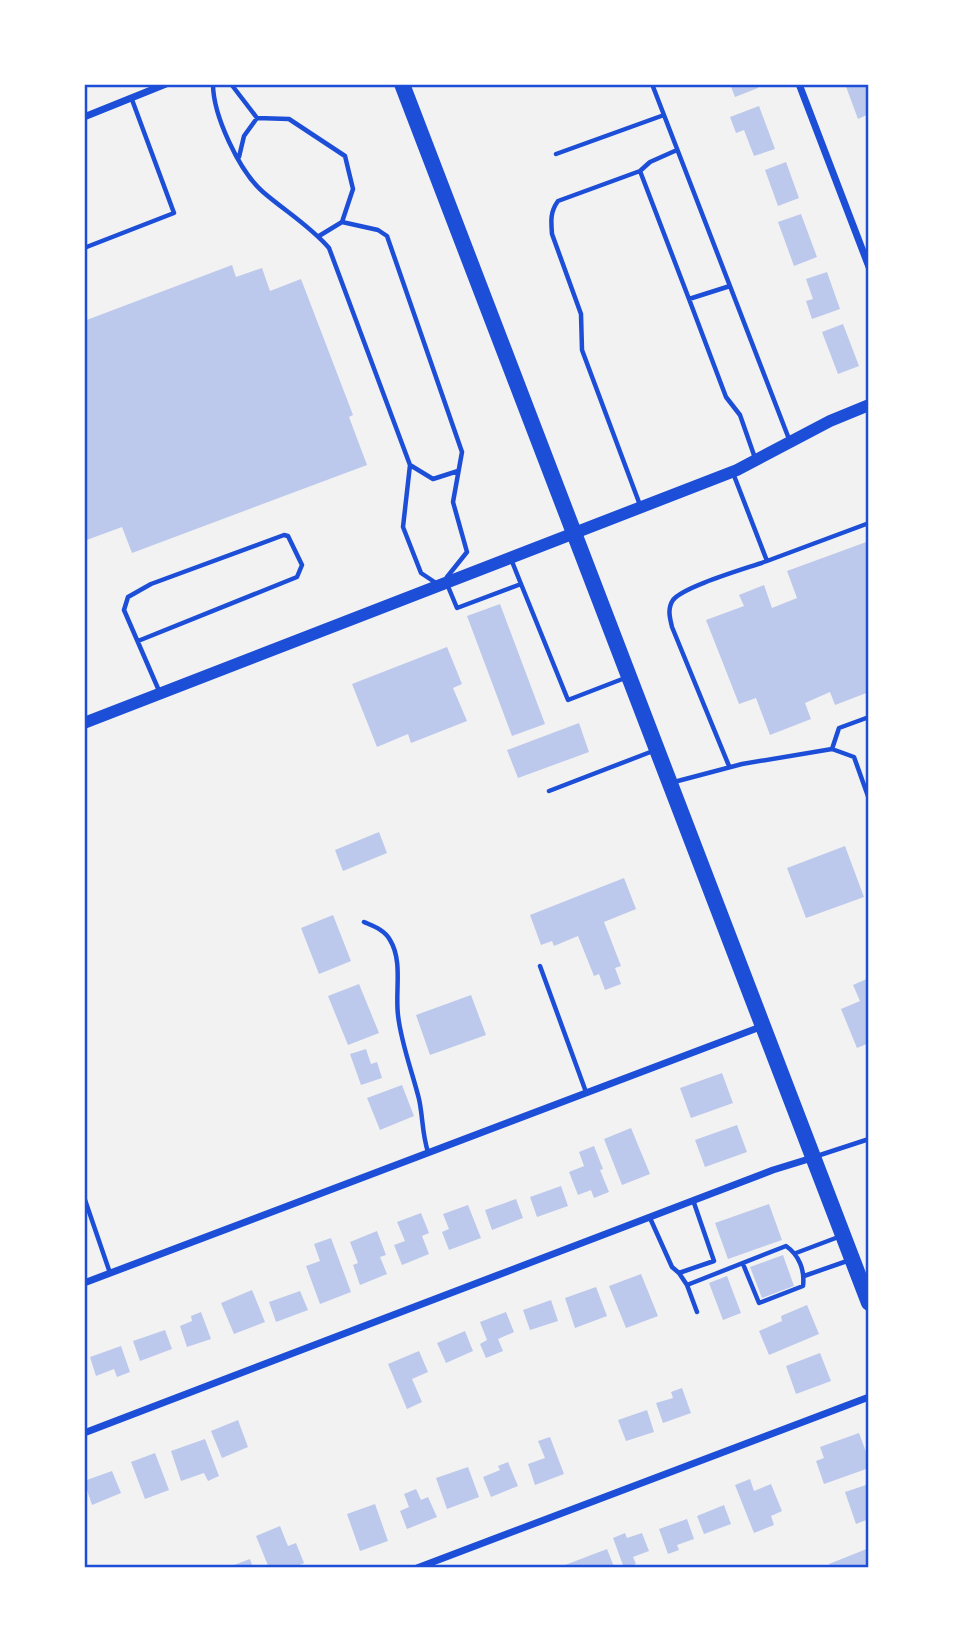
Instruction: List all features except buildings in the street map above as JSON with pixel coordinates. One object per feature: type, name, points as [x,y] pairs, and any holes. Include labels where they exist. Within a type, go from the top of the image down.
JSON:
[{"type":"main road","points":[[402,84],[869,1303]]},
{"type":"street","points":[[84,117],[166,84]]},
{"type":"street","points":[[799,84],[869,267]]},
{"type":"street","points":[[84,723],[733,472],[830,421],[869,405]]},
{"type":"street","points":[[84,1283],[763,1026]]},
{"type":"street","points":[[84,1433],[693,1200],[812,1158]]},
{"type":"street","points":[[417,1568],[869,1397]]},
{"type":"lane","points":[[213,84],[223,130],[260,189],[319,236],[329,248],[410,465],[403,527],[421,573],[444,584],[457,608],[520,584]]},
{"type":"lane","points":[[231,84],[257,118]]},
{"type":"lane","points":[[652,84],[791,443]]},
{"type":"lane","points":[[84,248],[174,213],[131,97]]},
{"type":"lane","points":[[556,154],[663,115]]},
{"type":"lane","points":[[239,158],[244,136],[257,118]]},
{"type":"lane","points":[[257,118],[289,119],[345,156],[353,189],[342,222],[319,236]]},
{"type":"lane","points":[[641,508],[582,349],[581,314],[552,234],[551,214],[558,201],[640,171],[650,162],[677,150]]},
{"type":"lane","points":[[640,171],[726,397],[740,415],[756,461]]},
{"type":"lane","points":[[342,222],[378,230],[387,236],[462,452],[453,502],[467,552],[444,584]]},
{"type":"lane","points":[[689,299],[730,286]]},
{"type":"lane","points":[[410,465],[433,479],[458,471]]},
{"type":"lane","points":[[733,472],[767,561]]},
{"type":"lane","points":[[729,766],[672,627],[669,611],[673,600],[686,590],[869,523]]},
{"type":"lane","points":[[138,641],[297,577],[302,565],[288,536],[284,534],[151,584],[128,597],[124,610],[160,694]]},
{"type":"lane","points":[[510,558],[568,701],[629,677]]},
{"type":"lane","points":[[832,749],[839,728],[869,717]]},
{"type":"lane","points":[[670,783],[729,766],[832,749],[854,757],[869,799]]},
{"type":"lane","points":[[549,791],[657,750]]},
{"type":"lane","points":[[364,922],[390,938],[394,950],[397,964],[398,1016],[420,1103],[422,1135],[428,1153]]},
{"type":"lane","points":[[540,966],[586,1092]]},
{"type":"lane","points":[[812,1158],[869,1139]]},
{"type":"lane","points":[[84,1197],[110,1273]]},
{"type":"lane","points":[[680,1273],[714,1261],[693,1200]]},
{"type":"lane","points":[[650,1217],[672,1268],[680,1273],[687,1285],[697,1312]]},
{"type":"lane","points":[[796,1253],[843,1235]]},
{"type":"lane","points":[[687,1285],[786,1246],[796,1253],[804,1276],[803,1286],[759,1303],[743,1264]]},
{"type":"lane","points":[[804,1276],[852,1259]]}]
